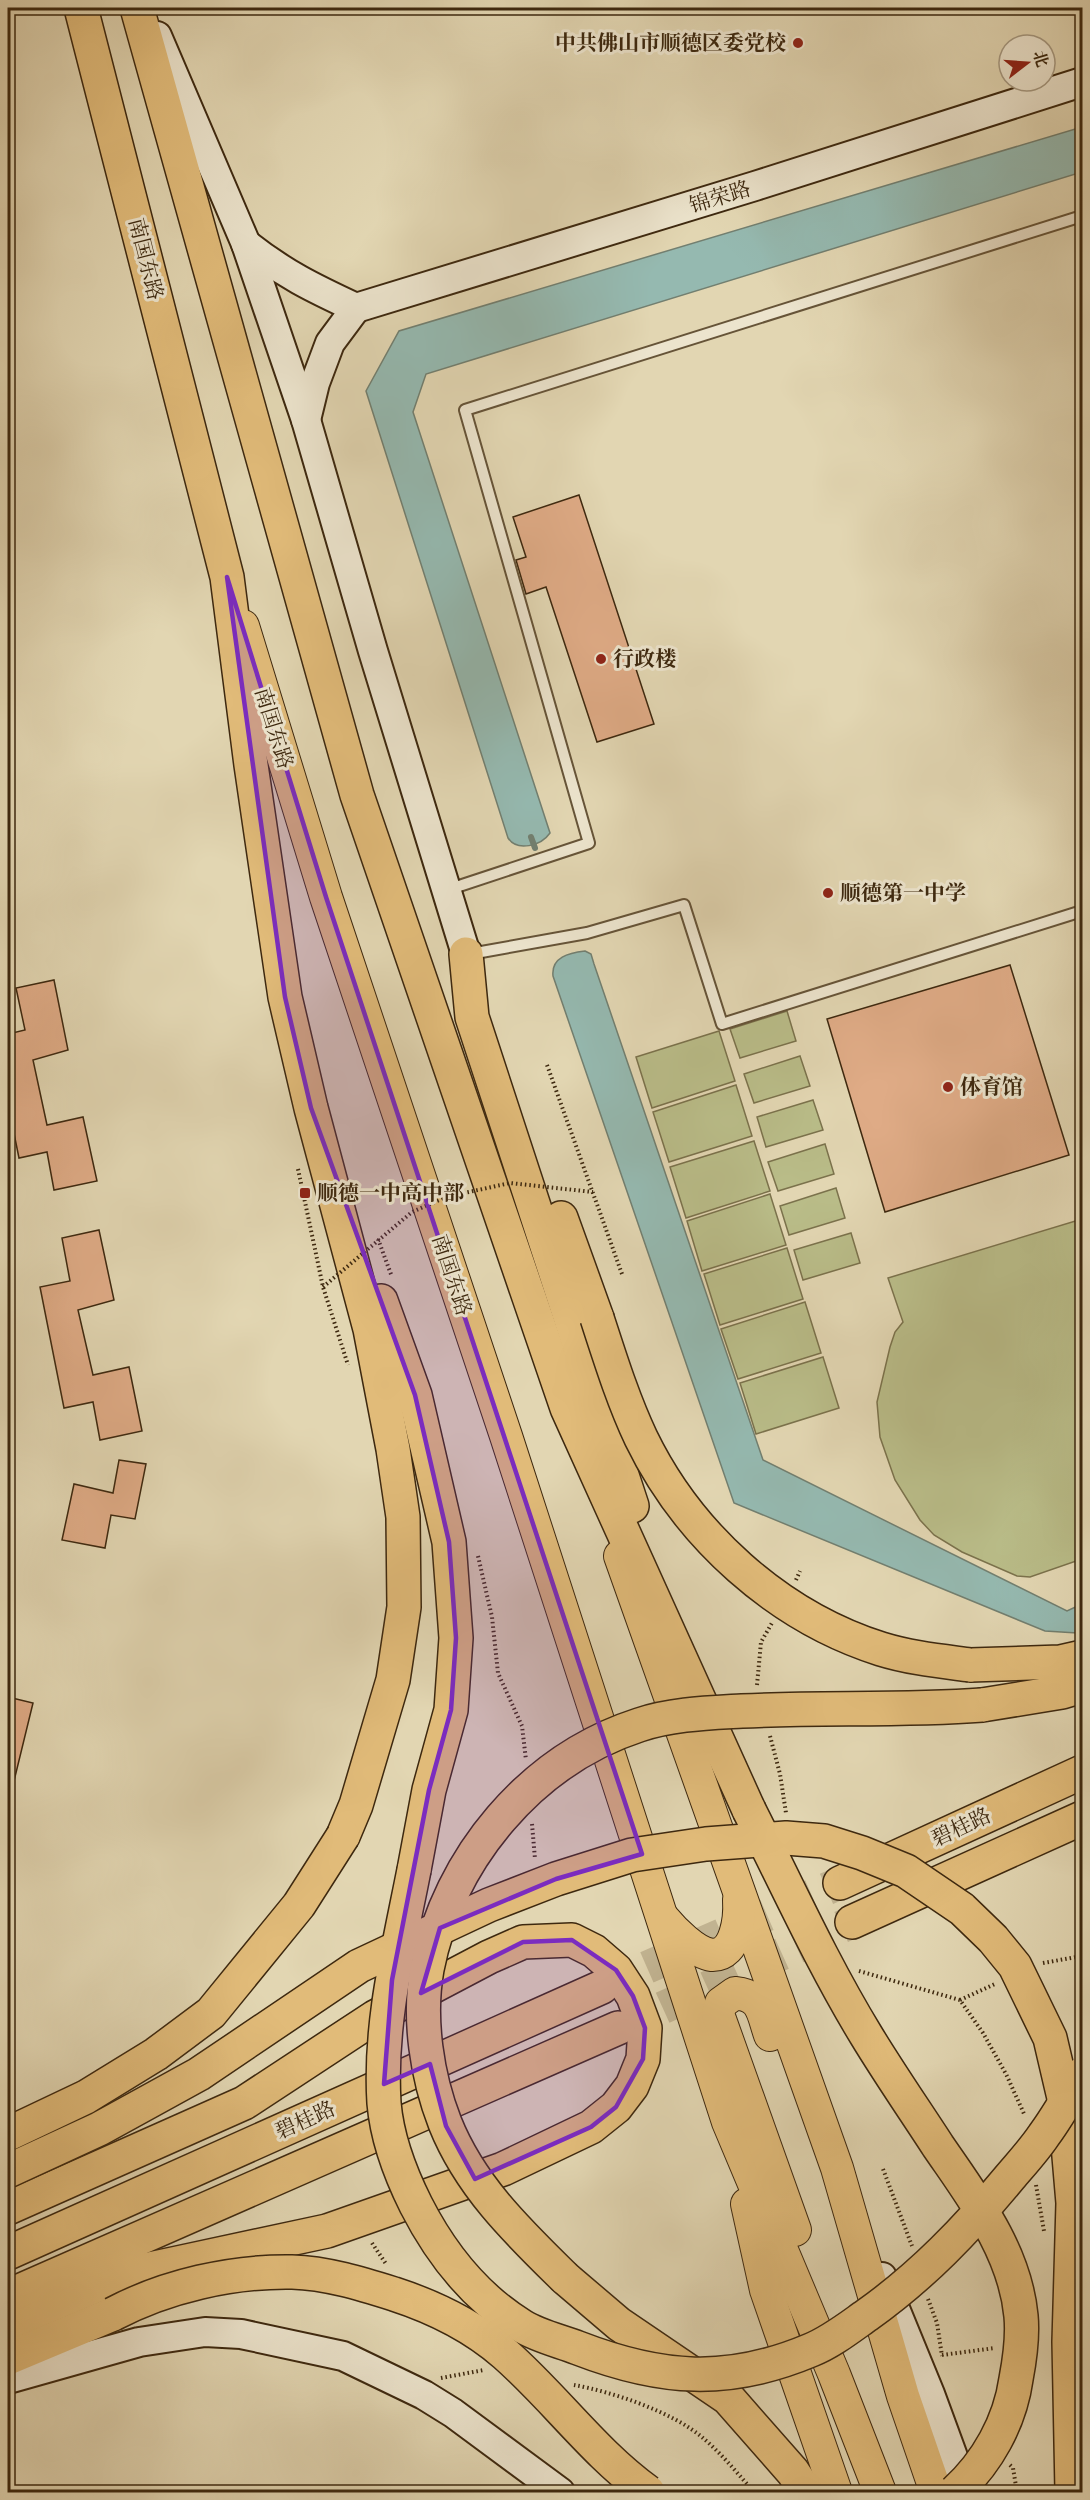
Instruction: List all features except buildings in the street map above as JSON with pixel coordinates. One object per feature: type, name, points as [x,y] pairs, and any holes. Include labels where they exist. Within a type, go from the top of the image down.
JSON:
[{"type":"highway","name":"南国东路","points":[[81,8],[227,577]]},
{"type":"highway","points":[[137,8],[357,795],[567,1408],[749,1810],[865,2033],[970,2191],[993,2229],[1011,2273],[1021,2314],[1021,2352],[1015,2388],[1006,2421],[969,2479],[955,2493]]},
{"type":"highway","points":[[8,2134],[86,2097],[156,2054],[212,2013],[299,1905],[343,1836],[359,1794],[393,1680],[404,1607],[403,1517],[393,1449],[369,1329],[310,1108],[285,997],[272,920],[227,577]]},
{"type":"highway","points":[[466,954],[472,1017],[683,1665]]},
{"type":"highway","points":[[466,954],[642,1438],[677,1499],[716,1544],[762,1586],[802,1613],[881,1649],[926,1660],[970,1665],[1060,1662],[1083,1657]]},
{"type":"highway","points":[[310,1108],[414,1395],[449,1542],[456,1638],[452,1710],[429,1790],[392,1980],[384,2042],[384,2104],[393,2156],[433,2239],[472,2286],[523,2327],[616,2363],[656,2373],[700,2376],[733,2373],[814,2349],[904,2288],[943,2252],[993,2198],[1043,2137],[1073,2086]]},
{"type":"highway","points":[[806,2493],[793,2472],[728,2398],[619,2324],[565,2278],[483,2192],[462,2159],[446,2126],[435,2094],[424,2017],[427,1970],[442,1919],[463,1873],[490,1832],[515,1801],[539,1779],[569,1757],[608,1736],[642,1724],[679,1716],[760,1710],[932,1708],[982,1705],[1062,1692],[1083,1686]]},
{"type":"highway","name":"碧桂路","points":[[840,1883],[1083,1772]]},
{"type":"highway","name":"碧桂路","points":[[852,1922],[1083,1818]]},
{"type":"highway","points":[[8,2171],[99,2129],[199,2074],[359,1966],[489,1905],[555,1879],[632,1855],[706,1844],[786,1838],[824,1841],[906,1871],[962,1909],[993,1939],[1015,1966],[1073,2086],[1073,2203],[1069,2342],[1073,2493]]},
{"type":"highway","points":[[8,2208],[244,2103],[375,2017],[489,1956],[523,1942],[572,1940],[594,1951],[616,1970],[633,1996],[645,2028],[643,2059],[632,2086],[616,2107],[591,2127],[523,2160],[327,2232],[122,2275],[8,2323]]},
{"type":"highway","name":"碧桂路","points":[[8,2253],[602,1987]]},
{"type":"highway","points":[[8,2296],[618,2028]]},
{"type":"highway","points":[[8,2358],[130,2305],[203,2281],[246,2274],[294,2272],[363,2284],[426,2305],[465,2325],[504,2353],[593,2444],[648,2493]]},
{"type":"main road","name":"南国东路","points":[[227,577],[326,897],[506,1436],[728,2121]]},
{"type":"main road","points":[[567,1408],[837,2169],[903,2396]]},
{"type":"main road","points":[[662,1917],[676,1933],[712,1955],[721,1952],[734,1938],[740,1918],[739,1892]]},
{"type":"main road","points":[[834,2374],[795,2229],[718,2014],[721,2003],[735,1993],[748,1994],[759,2002],[825,2190],[903,2396],[936,2493]]},
{"type":"main road","points":[[728,2121],[834,2374],[880,2493]]},
{"type":"main road","points":[[728,2121],[766,2290],[837,2493]]},
{"type":"street","points":[[145,8],[246,244],[306,420],[373,651],[466,954]]},
{"type":"street","name":"锦荣路","points":[[356,308],[755,186],[1083,82]]},
{"type":"street","points":[[246,244],[275,267],[301,283],[356,308],[330,343],[315,383],[306,420]]},
{"type":"street","points":[[837,2169],[930,2394],[966,2493]]},
{"type":"street","points":[[8,2379],[139,2342],[205,2332],[241,2334],[343,2356],[424,2395],[453,2412],[560,2493]]},
{"type":"street","points":[[1073,2493],[1083,2442]]},
{"type":"lane","points":[[447,891],[589,843],[465,410],[1083,216]]},
{"type":"lane","points":[[466,954],[587,933],[684,905],[722,1024],[1083,910]]},
{"type":"path","points":[[547,1065],[622,1274]]},
{"type":"path","points":[[296,1159],[323,1287],[351,1376]]},
{"type":"path","points":[[323,1287],[412,1212],[446,1197],[510,1183],[593,1192]]},
{"type":"path","points":[[475,1546],[492,1617],[498,1673],[522,1726],[526,1770]]},
{"type":"path","points":[[531,1815],[536,1870]]},
{"type":"path","points":[[883,2169],[908,2230],[914,2253]]},
{"type":"path","points":[[927,2295],[937,2323],[944,2365]]},
{"type":"path","points":[[1007,2461],[1013,2468],[1017,2493]]},
{"type":"highlighted area","points":[[227,577],[326,897],[642,1854],[556,1879],[440,1928],[421,1993],[523,1942],[572,1940],[616,1970],[633,1996],[645,2028],[643,2059],[616,2107],[591,2127],[475,2179],[446,2126],[430,2064],[384,2084],[392,1980],[429,1790],[451,1710],[456,1638],[449,1542],[415,1395],[311,1108],[285,997]]},
{"type":"green space","points":[[787,1011],[796,1041],[740,1058],[730,1029]]},
{"type":"green space","points":[[719,1031],[735,1081],[652,1108],[636,1057]]},
{"type":"green space","points":[[800,1056],[810,1086],[754,1103],[744,1074]]},
{"type":"green space","points":[[736,1085],[752,1136],[669,1162],[653,1112]]},
{"type":"green space","points":[[813,1100],[823,1130],[766,1147],[757,1117]]},
{"type":"green space","points":[[754,1141],[770,1191],[686,1218],[670,1167]]},
{"type":"green space","points":[[825,1144],[834,1174],[778,1191],[768,1162]]},
{"type":"green space","points":[[836,1188],[845,1218],[789,1235],[780,1206]]},
{"type":"green space","points":[[770,1194],[786,1245],[702,1271],[687,1221]]},
{"type":"green space","points":[[1082,1219],[1082,1559],[1030,1577],[1017,1576],[962,1552],[934,1535],[920,1520],[895,1480],[880,1437],[877,1402],[890,1347],[895,1332],[903,1322],[888,1278]]},
{"type":"green space","points":[[851,1233],[860,1263],[803,1280],[794,1250]]},
{"type":"green space","points":[[787,1248],[803,1299],[720,1325],[704,1274]]},
{"type":"green space","points":[[805,1302],[821,1353],[738,1379],[721,1329]]},
{"type":"green space","points":[[823,1357],[839,1408],[756,1434],[740,1383]]},
{"type":"water","points":[[1082,127],[1082,172],[426,374],[413,412],[550,833],[546,838],[529,846],[512,842],[508,838],[366,391],[399,331]]},
{"type":"water","points":[[585,951],[591,954],[763,1460],[1067,1611],[1082,1604],[1082,1630],[1077,1633],[1045,1631],[734,1503],[553,976],[558,960],[573,953]]},
{"type":"waterway","points":[[531,837],[535,848]]},
{"type":"tunnel","points":[[602,1987],[840,1883]]},
{"type":"tunnel","points":[[618,2028],[852,1922]]},
{"type":"place","name":"中共佛山市顺德区委党校","points":[[798,43]]},
{"type":"place","name":"行政楼","points":[[601,659]]},
{"type":"place","name":"顺德第一中学","points":[[828,893]]},
{"type":"place","name":"体育馆","points":[[948,1087]]},
{"type":"place","name":"顺德一中高中部","points":[[305,1193]]}]
